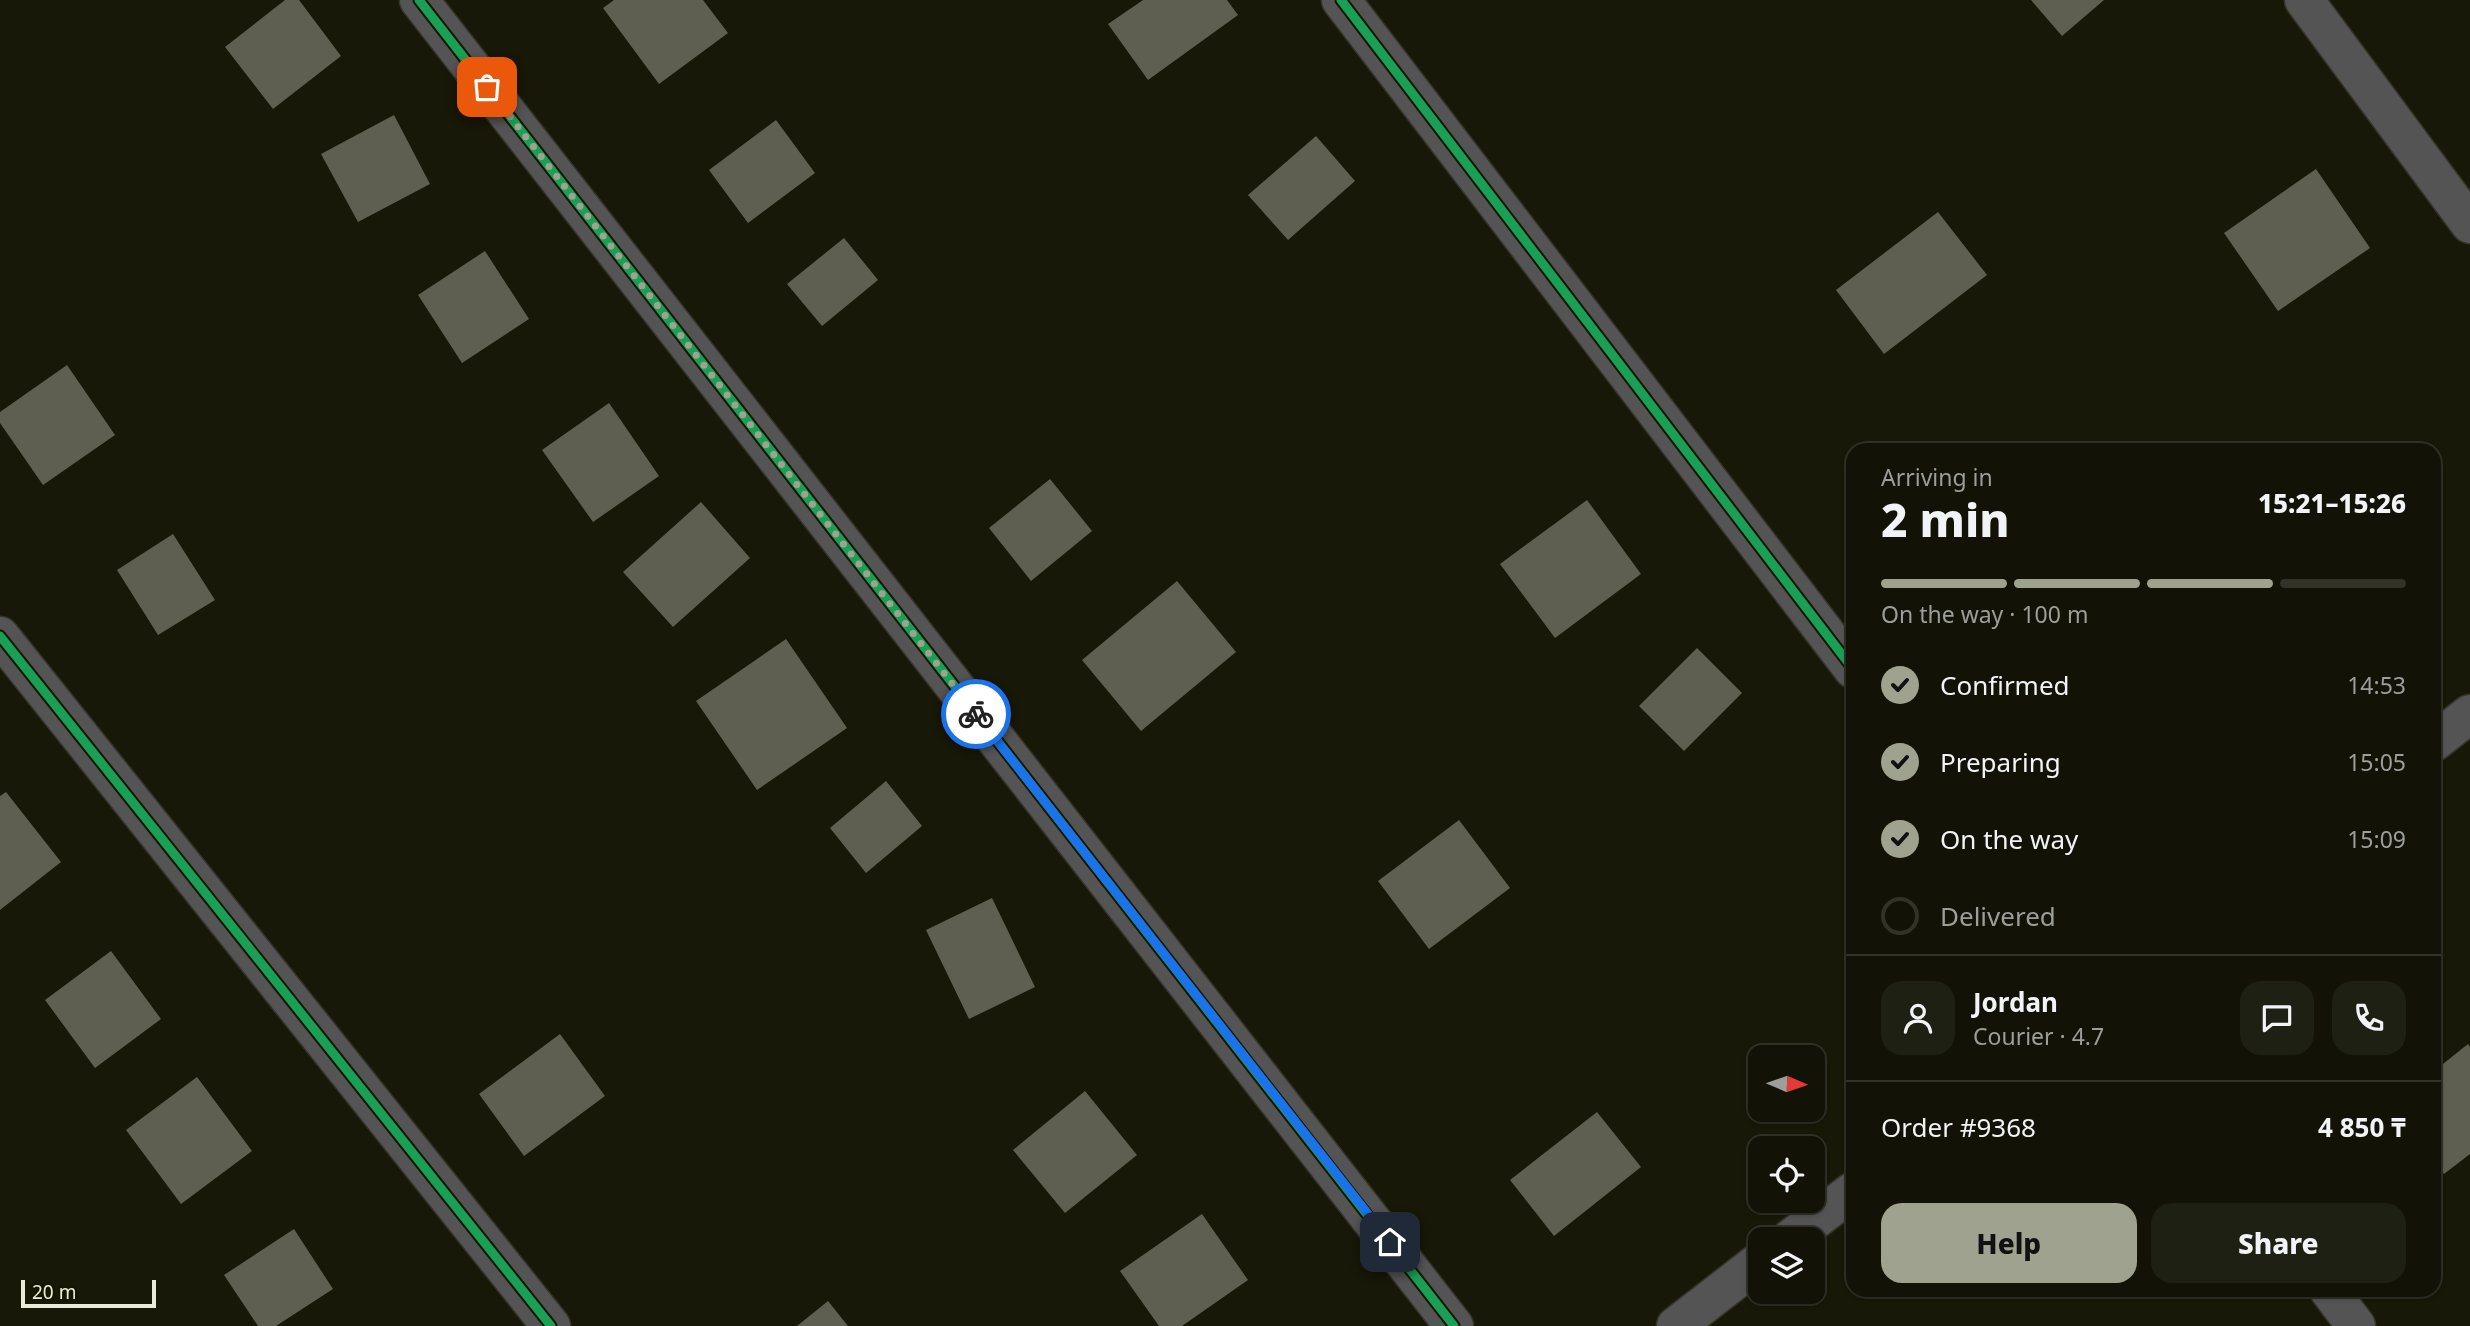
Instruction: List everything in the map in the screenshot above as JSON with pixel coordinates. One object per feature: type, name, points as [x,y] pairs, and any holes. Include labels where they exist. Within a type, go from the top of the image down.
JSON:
[{"type":"street","points":[[419,0],[1454,1326]]},
{"type":"street","points":[[1341,0],[1846,660]]},
{"type":"street","points":[[2304,0],[2470,224]]},
{"type":"street","points":[[0,636],[551,1326]]},
{"type":"street","points":[[2441,737],[2470,714]]},
{"type":"street","points":[[1806,1227],[1846,1196]]},
{"type":"street","points":[[1676,1326],[1748,1270]]},
{"type":"street","points":[[2334,1297],[2356,1326]]},
{"type":"building","points":[[285,0],[299,0],[341,56],[273,109],[225,47]]},
{"type":"building","points":[[614,0],[703,0],[728,33],[659,84],[603,8]]},
{"type":"building","points":[[1143,0],[1227,0],[1238,15],[1148,80],[1108,24]]},
{"type":"building","points":[[2031,0],[2104,0],[2062,36]]},
{"type":"building","points":[[394,115],[430,184],[358,222],[321,154]]},
{"type":"building","points":[[776,120],[815,173],[748,223],[709,170]]},
{"type":"building","points":[[1316,136],[1355,181],[1288,240],[1248,195]]},
{"type":"building","points":[[2316,169],[2370,248],[2278,311],[2224,233]]},
{"type":"building","points":[[1938,212],[1987,275],[1884,354],[1836,290]]},
{"type":"building","points":[[844,238],[878,280],[822,326],[787,284]]},
{"type":"building","points":[[485,251],[529,319],[462,363],[418,295]]},
{"type":"building","points":[[67,365],[115,435],[43,485],[0,423],[0,412]]},
{"type":"building","points":[[609,403],[659,476],[593,522],[542,450]]},
{"type":"building","points":[[1050,479],[1092,531],[1031,581],[989,528]]},
{"type":"building","points":[[1587,500],[1641,574],[1555,638],[1500,564]]},
{"type":"building","points":[[701,502],[750,558],[673,627],[623,572]]},
{"type":"building","points":[[173,534],[215,600],[158,635],[117,570]]},
{"type":"building","points":[[1177,581],[1236,652],[1141,731],[1082,660]]},
{"type":"building","points":[[786,639],[847,728],[757,790],[696,701]]},
{"type":"building","points":[[1697,648],[1742,693],[1684,751],[1639,706]]},
{"type":"building","points":[[886,781],[922,826],[866,873],[830,828]]},
{"type":"building","points":[[6,792],[61,862],[0,910],[0,796]]},
{"type":"building","points":[[1459,820],[1510,888],[1429,949],[1378,881]]},
{"type":"building","points":[[992,898],[1035,987],[969,1019],[926,930]]},
{"type":"building","points":[[111,951],[161,1019],[95,1068],[45,1000]]},
{"type":"building","points":[[560,1034],[605,1096],[524,1156],[479,1094]]},
{"type":"building","points":[[2468,1044],[2470,1154],[2444,1174],[2441,1170],[2441,1065]]},
{"type":"building","points":[[197,1077],[252,1151],[181,1204],[126,1130]]},
{"type":"building","points":[[1085,1091],[1137,1155],[1065,1213],[1013,1150]]},
{"type":"building","points":[[1597,1112],[1641,1167],[1554,1236],[1510,1180]]},
{"type":"building","points":[[1202,1214],[1248,1280],[1182,1326],[1159,1326],[1120,1271]]},
{"type":"building","points":[[294,1229],[333,1289],[276,1326],[258,1326],[224,1275]]},
{"type":"building","points":[[828,1301],[848,1326],[797,1326]]},
{"type":"cycle path","points":[[419,0],[1454,1326]]},
{"type":"cycle path","points":[[1341,0],[1846,660]]},
{"type":"cycle path","points":[[0,636],[551,1326]]},
{"type":"way so far","points":[[487,87],[976,714]]},
{"type":"route","points":[[976,714],[1390,1242]]}]
